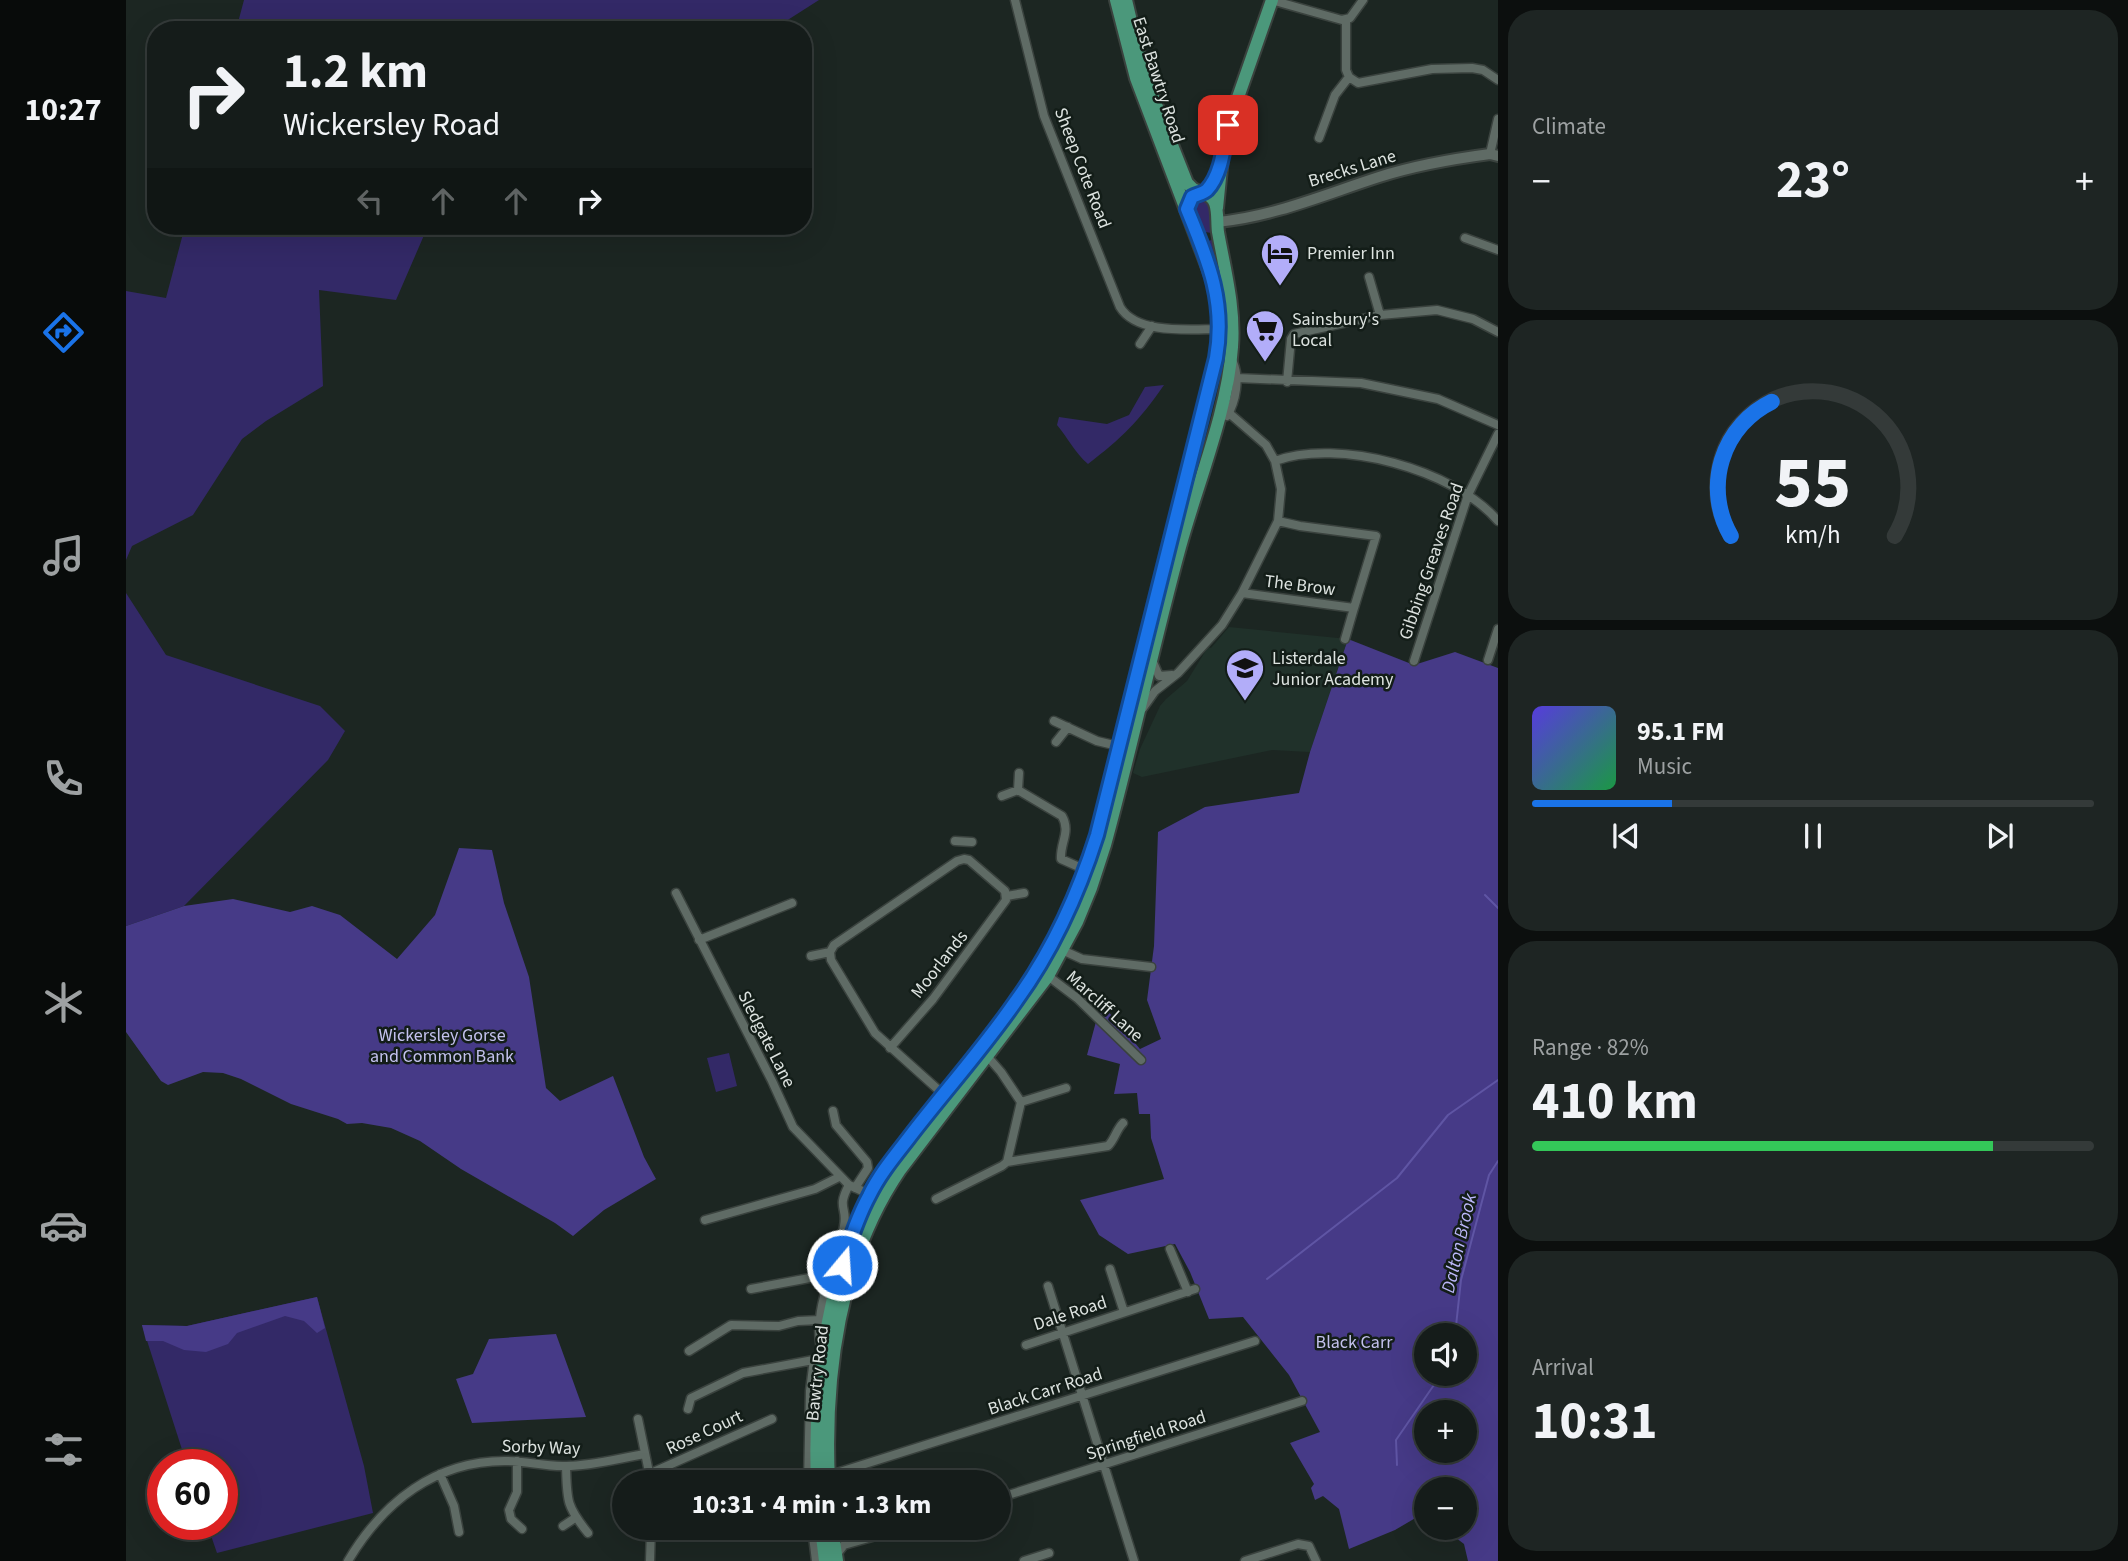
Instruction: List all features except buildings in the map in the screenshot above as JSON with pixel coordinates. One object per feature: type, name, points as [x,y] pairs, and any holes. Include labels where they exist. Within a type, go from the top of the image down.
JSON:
[{"type":"main road","name":"East Bawtry Road","points":[[1115,0],[1136,78],[1187,209]]},
{"type":"main road","name":"East Bawtry Road","points":[[1126,0],[1139,55],[1188,183],[1193,189],[1203,193]]},
{"type":"main road","points":[[1199,240],[1218,221],[1222,158],[1228,125],[1272,0]]},
{"type":"main road","points":[[1187,209],[1192,197],[1203,193],[1213,182],[1222,158]]},
{"type":"main road","name":"Bawtry Road","points":[[825,1453],[818,1416],[819,1359],[842,1265],[869,1194],[914,1131],[1016,1002],[1046,958],[1090,872],[1116,804],[1181,542],[1217,423],[1231,359],[1231,300],[1218,221],[1212,197],[1203,193]]},
{"type":"main road","name":"Bawtry Road","points":[[822,1470],[838,1336],[846,1293],[861,1242],[888,1188],[1048,976],[1077,922],[1118,746],[1216,358],[1220,329],[1216,289],[1187,209]]},
{"type":"main road","points":[[1200,422],[1203,428],[1208,429],[1217,423]]},
{"type":"main road","points":[[914,1131],[934,1114],[941,1117]]},
{"type":"main road","points":[[829,1540],[832,1559]]},
{"type":"street","name":"Sheep Cote Road","points":[[1015,0],[1044,116],[1120,307],[1131,320],[1152,327],[1220,329]]},
{"type":"street","points":[[1272,0],[1346,19]]},
{"type":"street","points":[[1363,0],[1346,19],[1346,70],[1349,78],[1362,83],[1432,69],[1472,68],[1483,70],[1498,80]]},
{"type":"street","points":[[1318,138],[1335,95],[1349,78]]},
{"type":"street","points":[[1494,155],[1498,119]]},
{"type":"street","points":[[1322,129],[1331,133]]},
{"type":"street","name":"Brecks Lane","points":[[1218,221],[1252,218],[1439,160],[1494,155]]},
{"type":"street","points":[[1465,238],[1498,250]]},
{"type":"street","points":[[1369,277],[1380,315]]},
{"type":"street","points":[[1287,382],[1291,339],[1294,334],[1380,315],[1437,310],[1473,319],[1498,332]]},
{"type":"street","points":[[1140,344],[1152,327]]},
{"type":"street","points":[[1217,423],[1229,413],[1237,379],[1231,359]]},
{"type":"street","points":[[1237,379],[1361,383],[1437,399],[1498,425]]},
{"type":"street","points":[[1139,713],[1155,691],[1178,673],[1222,625],[1242,593],[1278,521],[1280,489],[1275,461],[1266,445],[1229,413]]},
{"type":"street","name":"Gibbing Greaves Road","points":[[1414,661],[1468,495],[1498,434]]},
{"type":"street","points":[[1275,461],[1292,455],[1369,457],[1411,468],[1443,480],[1468,495],[1489,510],[1498,521]]},
{"type":"street","points":[[1278,521],[1386,538]]},
{"type":"street","name":"The Brow","points":[[1345,639],[1376,536]]},
{"type":"street","name":"The Brow","points":[[1242,593],[1354,608]]},
{"type":"street","points":[[1488,660],[1498,629]]},
{"type":"street","points":[[1152,656],[1153,666],[1159,676],[1168,677],[1178,673]]},
{"type":"street","points":[[1054,721],[1097,741],[1118,746]]},
{"type":"street","points":[[1056,742],[1068,727]]},
{"type":"street","points":[[1018,790],[1019,773]]},
{"type":"street","points":[[1018,790],[1062,816],[1068,832],[1060,849],[1061,859],[1090,872]]},
{"type":"street","points":[[1002,796],[1018,790]]},
{"type":"street","points":[[955,841],[969,842],[964,859]]},
{"type":"street","points":[[966,1085],[953,1094],[943,1094],[890,1048],[875,1033],[831,960],[830,952],[834,945],[964,859],[973,863],[1005,891],[1007,896],[1024,893]]},
{"type":"street","name":"Sledgate Lane","points":[[676,893],[793,1127],[839,1177],[852,1187]]},
{"type":"street","name":"Moorlands","points":[[890,1048],[953,973],[999,912],[1007,896]]},
{"type":"street","points":[[699,940],[792,902]]},
{"type":"street","points":[[1062,950],[1082,959],[1151,967]]},
{"type":"street","points":[[811,956],[830,952]]},
{"type":"street","name":"Marcliff Lane","points":[[1048,976],[1077,998],[1141,1060]]},
{"type":"street","points":[[988,1058],[1013,1087],[1021,1102],[1007,1162]]},
{"type":"street","points":[[1021,1102],[1066,1088]]},
{"type":"street","name":"Bawtry Road","points":[[819,1470],[810,1391],[819,1359],[820,1320],[844,1226],[841,1202],[868,1168],[867,1162],[836,1125],[833,1111]]},
{"type":"street","points":[[936,1199],[1007,1162],[1108,1146],[1123,1123]]},
{"type":"street","points":[[705,1220],[815,1188],[839,1177]]},
{"type":"street","points":[[852,1187],[869,1194]]},
{"type":"street","name":"Dale Road","points":[[1026,1345],[1191,1291],[1170,1249]]},
{"type":"street","name":"Dale Road","points":[[1110,1269],[1124,1312]]},
{"type":"street","points":[[751,1289],[831,1274]]},
{"type":"street","points":[[1048,1286],[1134,1561]]},
{"type":"street","points":[[689,1351],[731,1325],[779,1326],[820,1320]]},
{"type":"street","name":"Black Carr Road","points":[[848,1470],[1255,1341]]},
{"type":"street","points":[[688,1409],[691,1398],[743,1373],[819,1359]]},
{"type":"street","name":"Springfield Road","points":[[1011,1493],[1302,1401]]},
{"type":"street","points":[[638,1419],[648,1470]]},
{"type":"street","name":"Rose Court","points":[[667,1470],[772,1419]]},
{"type":"street","points":[[825,1453],[843,1470]]},
{"type":"street","name":"Sorby Way","points":[[348,1561],[363,1537],[393,1503],[418,1485],[440,1474],[482,1462],[517,1461],[566,1466],[645,1454]]},
{"type":"street","points":[[511,1535],[520,1527],[511,1519],[509,1510],[517,1492],[517,1461]]},
{"type":"street","points":[[566,1466],[567,1498],[575,1518],[588,1533]]},
{"type":"street","points":[[440,1474],[454,1506],[459,1532]]},
{"type":"street","points":[[563,1526],[575,1518]]},
{"type":"street","points":[[650,1561],[651,1540]]},
{"type":"street","points":[[813,1540],[816,1561]]},
{"type":"street","points":[[842,1540],[849,1543]]},
{"type":"street","points":[[832,1559],[842,1547],[860,1540]]},
{"type":"street","points":[[1245,1561],[1297,1544],[1309,1546],[1317,1561]]},
{"type":"street","points":[[1024,1561],[1049,1553]]},
{"type":"shaded area","points":[[244,0],[819,0],[786,21],[238,21]]},
{"type":"shaded area","points":[[1203,199],[1211,205],[1214,229],[1211,233],[1200,231],[1193,211],[1194,203]]},
{"type":"shaded area","points":[[183,235],[424,235],[396,300],[319,290],[323,386],[242,439],[193,515],[132,546],[126,560],[126,291],[166,298]]},
{"type":"shaded area","points":[[1215,239],[1222,262],[1228,338],[1222,338],[1218,280],[1205,242]]},
{"type":"shaded area","points":[[1164,385],[1129,428],[1088,464],[1057,425],[1059,417],[1107,424],[1129,415],[1145,387]]},
{"type":"shaded area","points":[[126,593],[166,655],[320,706],[345,731],[328,760],[184,906],[126,926]]},
{"type":"shaded area","name":"Listerdale Junior Academy","points":[[1229,627],[1348,639],[1310,752],[1272,750],[1142,777],[1133,773],[1140,749],[1160,706],[1187,681],[1208,647],[1211,648]]},
{"type":"shaded area","points":[[729,1053],[737,1086],[716,1092],[707,1058]]},
{"type":"shaded area","points":[[317,1297],[364,1466],[373,1513],[217,1553],[213,1540],[238,1540],[238,1449],[182,1449],[142,1325],[187,1326]]},
{"type":"green space","name":"Black Carr","points":[[1348,639],[1414,665],[1455,652],[1498,668],[1498,1561],[1468,1561],[1464,1544],[1459,1540],[1477,1540],[1477,1477],[1414,1477],[1414,1519],[1395,1530],[1349,1549],[1339,1509],[1323,1496],[1315,1500],[1311,1488],[1314,1484],[1290,1443],[1320,1432],[1289,1375],[1243,1317],[1209,1319],[1190,1272],[1175,1244],[1128,1254],[1099,1235],[1080,1200],[1164,1179],[1151,1138],[1150,1114],[1139,1114],[1137,1093],[1114,1094],[1120,1064],[1087,1055],[1101,1003],[1140,1049],[1161,1039],[1147,1000],[1154,946],[1158,832],[1205,807],[1299,793]]},
{"type":"green space","name":"Wickersley Gorse and Common Bank","points":[[459,848],[492,850],[504,903],[529,977],[546,1088],[560,1101],[613,1076],[644,1157],[656,1179],[604,1210],[573,1236],[461,1169],[420,1141],[391,1128],[362,1123],[347,1124],[291,1104],[223,1073],[203,1072],[168,1085],[161,1081],[126,1032],[126,926],[184,906],[233,899],[290,912],[312,906],[340,915],[397,959],[435,915]]},
{"type":"green space","points":[[317,1297],[325,1328],[317,1333],[304,1321],[285,1316],[237,1333],[228,1344],[206,1352],[184,1350],[163,1341],[146,1341],[142,1325],[187,1326]]},
{"type":"green space","points":[[556,1334],[586,1417],[472,1423],[456,1379],[473,1374],[489,1339]]},
{"type":"waterway","points":[[1485,895],[1498,908]]},
{"type":"waterway","points":[[1267,1279],[1397,1178],[1448,1115],[1498,1080]]},
{"type":"waterway","name":"Dalton Brook","points":[[1456,1323],[1461,1280],[1489,1175],[1498,1161]]},
{"type":"waterway","name":"Dalton Brook","points":[[1397,1465],[1396,1440],[1433,1386]]},
{"type":"place","name":"Premier Inn","points":[[1280,287]]},
{"type":"place","name":"Sainsbury's Local","points":[[1265,363]]},
{"type":"place","name":"Listerdale Junior Academy","points":[[1245,702]]},
{"type":"route","points":[[842,1265],[869,1194],[894,1157],[1007,1014],[1046,958],[1069,911],[1097,835],[1216,358],[1220,329],[1219,304],[1187,209],[1192,197],[1204,193],[1213,182],[1222,158],[1228,125]]}]
